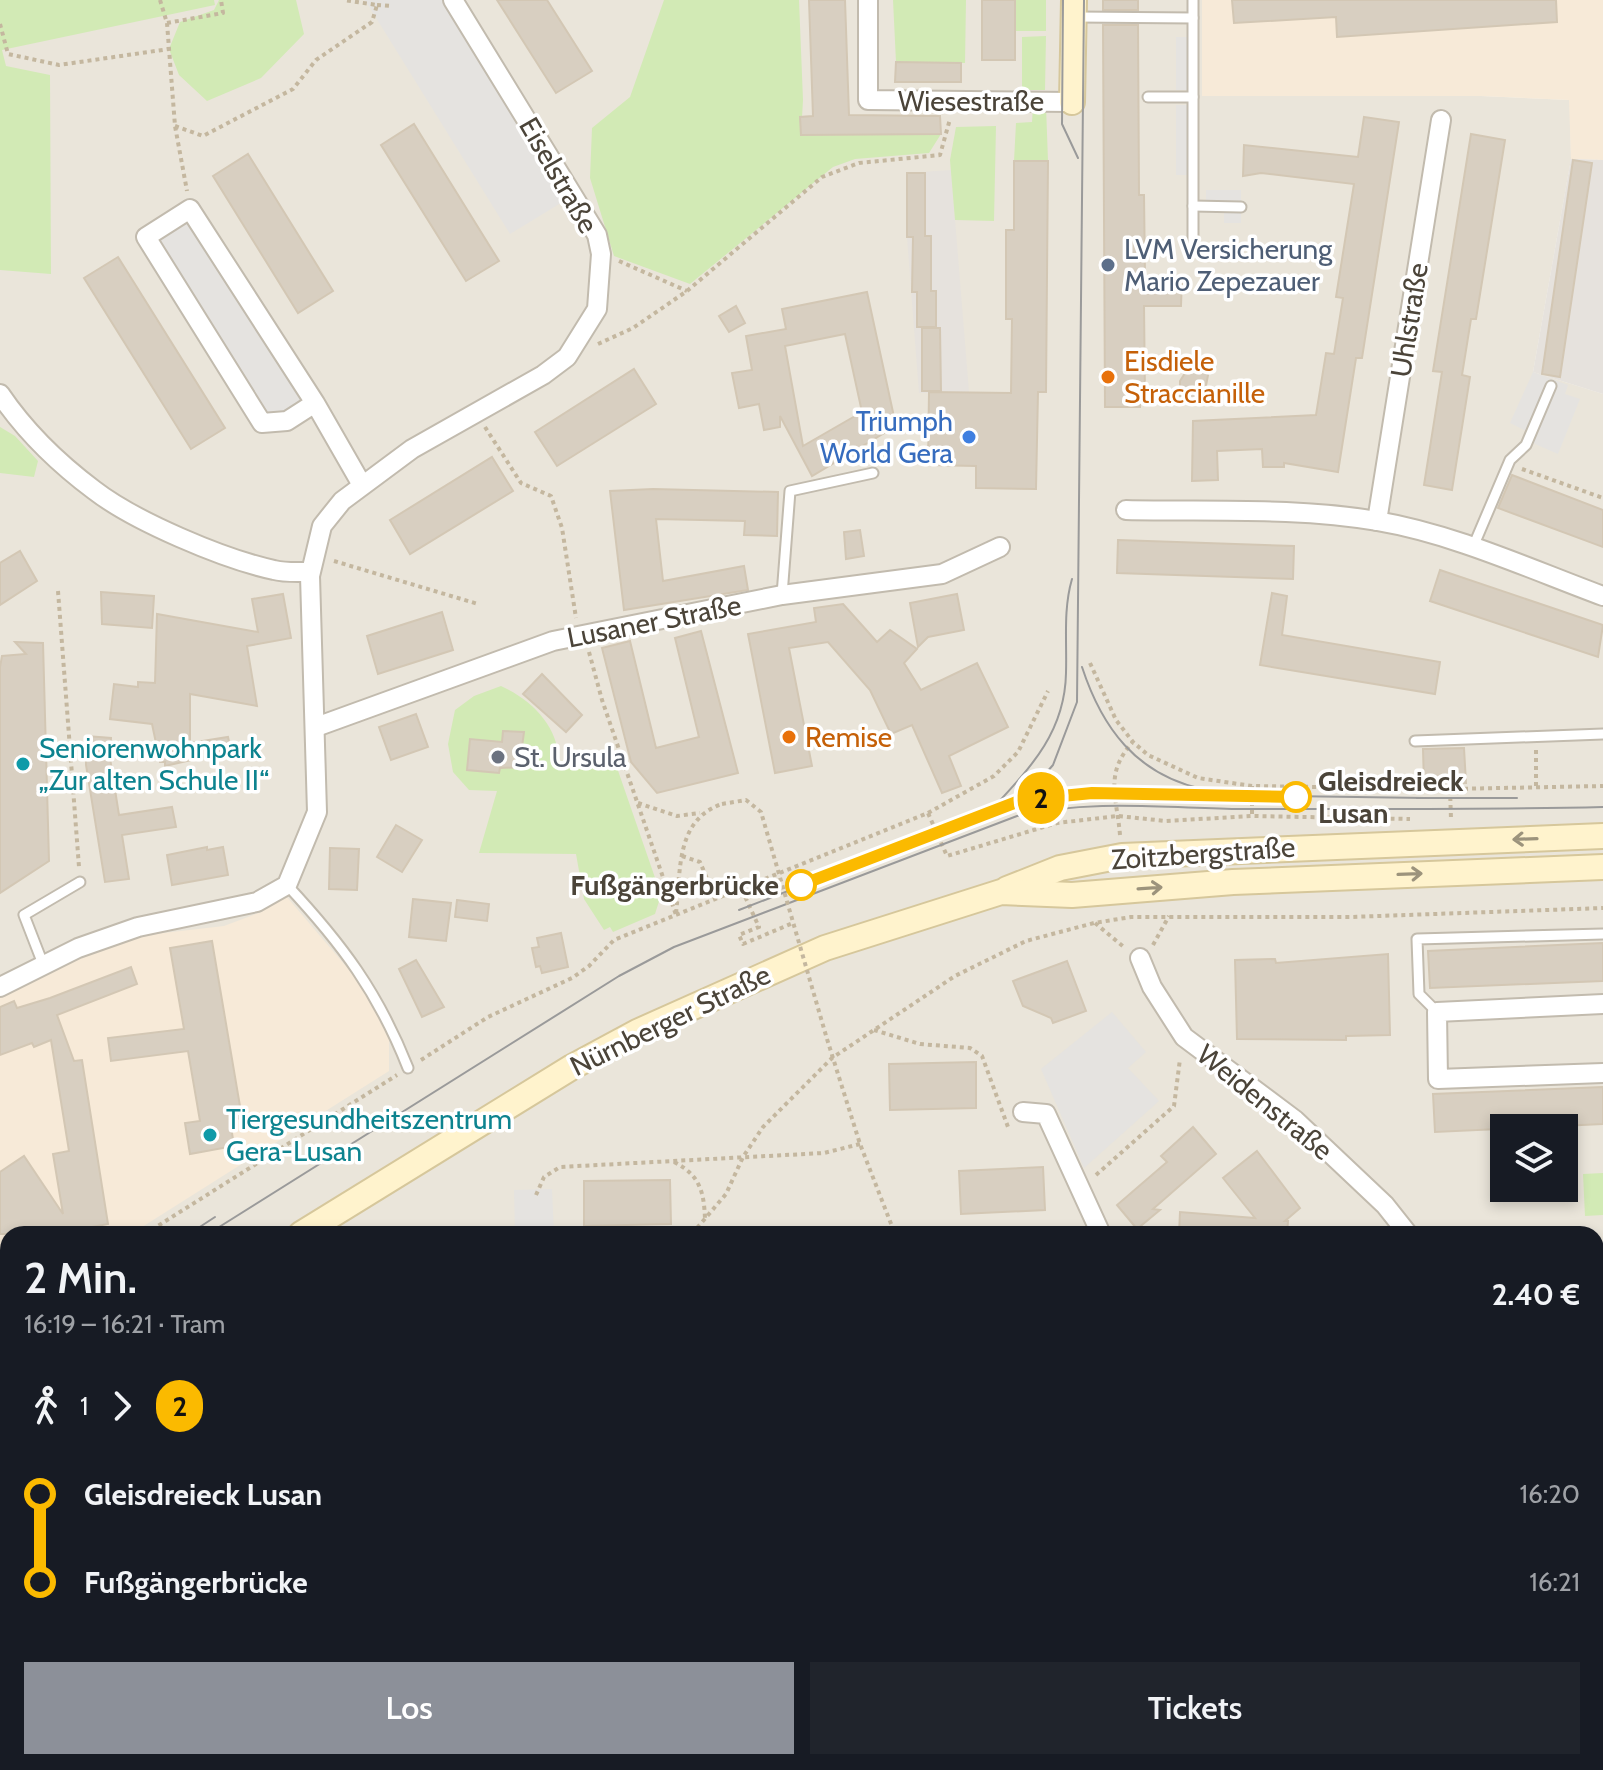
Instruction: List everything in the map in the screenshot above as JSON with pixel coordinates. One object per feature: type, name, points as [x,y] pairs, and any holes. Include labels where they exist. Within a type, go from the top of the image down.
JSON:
[{"type":"main road","name":"Wiesestraße","points":[[1072,102],[1074,8]]},
{"type":"main road","name":"Zoitzbergstraße","points":[[1001,892],[1060,868],[1122,856],[1603,836]]},
{"type":"main road","name":"Zoitzbergstraße","points":[[1072,895],[1233,882],[1603,867]]},
{"type":"main road","name":"Nürnberger Straße","points":[[314,1226],[572,1067],[637,1032],[825,948],[1001,892],[1072,895]]},
{"type":"street","name":"Eiselstraße","points":[[311,563],[322,526],[342,501],[412,449],[567,357],[597,309],[601,254],[597,235],[453,0]]},
{"type":"street","name":"Wiesestraße","points":[[868,0],[868,100],[1072,102]]},
{"type":"street","name":"Uhlstraße","points":[[1377,521],[1441,120]]},
{"type":"street","points":[[315,403],[287,421],[262,423],[146,237],[190,209],[315,403],[362,485]]},
{"type":"street","points":[[0,394],[23,427],[95,492],[160,527],[240,560],[277,571],[311,563],[317,812],[287,885],[257,902],[138,927],[43,964],[0,987]]},
{"type":"street","points":[[1126,510],[1310,515],[1377,521],[1473,548],[1603,596]]},
{"type":"street","name":"Lusaner Straße","points":[[316,727],[527,650],[585,634],[782,595],[942,574],[1000,547]]},
{"type":"street","name":"Weidenstraße","points":[[1140,958],[1152,987],[1184,1037],[1295,1120],[1385,1205],[1402,1226]]},
{"type":"street","points":[[1603,1004],[1437,1012],[1438,1079],[1603,1073]]},
{"type":"street","points":[[1023,1112],[1046,1114],[1098,1226]]},
{"type":"lane","points":[[1193,0],[1193,242]]},
{"type":"lane","points":[[1074,8],[1193,18]]},
{"type":"lane","points":[[1148,97],[1193,97]]},
{"type":"lane","points":[[1193,206],[1241,207]]},
{"type":"lane","points":[[1473,548],[1509,464],[1526,445],[1551,386]]},
{"type":"lane","points":[[782,595],[790,491],[873,473]]},
{"type":"lane","points":[[1415,741],[1603,734]]},
{"type":"lane","points":[[43,964],[24,915],[80,882]]},
{"type":"lane","points":[[287,885],[334,935],[363,974],[382,1007],[408,1068]]},
{"type":"lane","points":[[1437,1012],[1419,994],[1417,939],[1603,934]]},
{"type":"path","points":[[160,0],[167,23],[175,126],[190,209]]},
{"type":"path","points":[[167,23],[223,13],[221,0]]},
{"type":"path","points":[[344,0],[391,6]]},
{"type":"path","points":[[175,126],[203,136],[293,89],[316,60],[372,22],[377,5]]},
{"type":"path","points":[[0,24],[8,54],[59,65],[169,49]]},
{"type":"path","points":[[567,357],[633,328],[687,291],[822,177],[841,167],[940,155],[955,101]]},
{"type":"path","points":[[612,258],[687,291]]},
{"type":"path","points":[[476,413],[521,483],[551,496],[562,528],[576,619],[585,634],[602,700],[676,915]]},
{"type":"path","points":[[1509,464],[1603,498]]},
{"type":"path","points":[[311,563],[478,604]]},
{"type":"path","points":[[58,591],[80,882]]},
{"type":"path","points":[[1090,663],[1116,720],[1133,742],[1148,755],[1198,778],[1252,786],[1450,789],[1603,786]]},
{"type":"path","points":[[158,1226],[488,1017],[572,978],[589,966],[614,940],[928,813],[994,776],[1018,752],[1048,691]]},
{"type":"path","points":[[1536,736],[1536,787]]},
{"type":"path","points":[[1118,816],[1113,793],[1117,761],[1133,742]]},
{"type":"path","points":[[1252,786],[1252,816]]},
{"type":"path","points":[[1450,789],[1451,820]]},
{"type":"path","points":[[638,803],[677,816],[746,800],[761,812],[832,1058],[860,1144],[892,1226]]},
{"type":"path","points":[[676,915],[686,838],[700,813]]},
{"type":"path","points":[[928,813],[947,856],[1057,823],[1118,816],[1166,821],[1252,816],[1420,819]]},
{"type":"path","points":[[682,856],[700,862],[716,900]]},
{"type":"path","points":[[742,890],[759,927],[739,935],[743,944],[793,923]]},
{"type":"path","points":[[699,1226],[726,1194],[743,1157],[763,1127],[832,1058],[969,969],[1026,941],[1094,923],[1169,916],[1350,917],[1603,908]]},
{"type":"path","points":[[1094,923],[1140,958],[1157,940],[1169,916]]},
{"type":"path","points":[[874,1030],[920,1044],[970,1048],[982,1056],[1005,1126],[1018,1131]]},
{"type":"path","points":[[1081,1188],[1174,1106],[1180,1058]]},
{"type":"path","points":[[536,1195],[544,1177],[560,1167],[824,1153],[860,1144]]},
{"type":"path","points":[[672,1161],[689,1170],[699,1181],[705,1219]]},
{"type":"path","points":[[1254,1770],[1320,1770]]},
{"type":"shaded area","points":[[0,0],[1202,0],[1203,96],[1481,96],[1570,100],[1571,159],[1533,372],[1603,394],[1603,1226],[0,1226]]},
{"type":"shaded area","points":[[365,0],[453,0],[574,195],[510,234]]},
{"type":"shaded area","points":[[1202,0],[1603,0],[1603,160],[1571,159],[1569,100],[1481,96],[1202,96]]},
{"type":"shaded area","points":[[1176,37],[1193,37],[1193,90],[1176,90]]},
{"type":"shaded area","points":[[1176,105],[1193,105],[1193,175],[1176,175]]},
{"type":"shaded area","points":[[1571,159],[1603,160],[1603,394],[1533,372]]},
{"type":"shaded area","points":[[951,170],[969,392],[919,393],[907,237],[907,173]]},
{"type":"shaded area","points":[[1206,190],[1241,190],[1241,223],[1224,223],[1224,207],[1206,206]]},
{"type":"shaded area","points":[[190,209],[315,403],[262,423],[146,237]]},
{"type":"shaded area","points":[[1533,372],[1568,385],[1565,394],[1580,399],[1558,454],[1535,444],[1526,431],[1510,423]]},
{"type":"shaded area","points":[[286,896],[350,971],[379,1012],[389,1037],[389,1071],[144,1226],[0,1226],[0,994],[22,980],[129,937],[224,926],[261,912]]},
{"type":"shaded area","points":[[1112,1012],[1146,1052],[1128,1068],[1159,1101],[1084,1168],[1041,1069]]},
{"type":"shaded area","points":[[552,1189],[554,1226],[515,1226],[514,1190]]},
{"type":"green space","points":[[0,0],[214,0],[215,5],[2,50],[6,66],[50,75],[51,274],[0,270]]},
{"type":"green space","points":[[219,0],[296,0],[304,34],[261,78],[207,101],[179,75],[169,49],[180,22],[214,10]]},
{"type":"green space","points":[[664,0],[799,0],[803,100],[801,135],[883,132],[884,135],[941,134],[929,153],[855,159],[833,167],[690,284],[614,256],[590,178],[592,128],[630,97]]},
{"type":"green space","points":[[893,0],[966,0],[965,63],[896,62]]},
{"type":"green space","points":[[1015,0],[1046,0],[1046,31],[1015,31]]},
{"type":"green space","points":[[1046,36],[1045,90],[1022,90],[1022,37]]},
{"type":"green space","points":[[1033,106],[1046,106],[1048,161],[1014,161],[1016,123],[1032,122]]},
{"type":"green space","points":[[996,126],[994,221],[955,220],[950,160],[956,127]]},
{"type":"green space","points":[[0,427],[15,436],[38,461],[34,477],[0,473]]},
{"type":"green space","points":[[501,686],[523,699],[541,716],[554,736],[559,761],[614,759],[661,895],[655,914],[613,932],[610,927],[604,930],[584,899],[576,854],[479,853],[497,791],[469,790],[453,772],[448,744],[455,710],[474,696]]},
{"type":"green space","points":[[1603,1173],[1603,1215],[1585,1216],[1583,1174]]},
{"type":"building","points":[[497,0],[547,0],[592,71],[556,93]]},
{"type":"building","points":[[809,0],[845,0],[849,115],[940,116],[941,134],[801,135],[800,117],[813,116]]},
{"type":"building","points":[[982,0],[1015,0],[1015,60],[982,60]]},
{"type":"building","points":[[1103,0],[1138,0],[1138,10],[1103,10]]},
{"type":"building","points":[[1232,0],[1556,0],[1557,22],[1337,37],[1336,17],[1234,23]]},
{"type":"building","points":[[1103,25],[1138,25],[1139,195],[1144,195],[1145,276],[1182,277],[1181,306],[1144,306],[1145,396],[1140,396],[1140,407],[1105,407]]},
{"type":"building","points":[[896,62],[961,63],[961,82],[895,82]]},
{"type":"building","points":[[1364,117],[1399,122],[1362,358],[1356,358],[1338,472],[1284,463],[1284,467],[1263,467],[1262,449],[1217,451],[1218,480],[1192,481],[1193,421],[1316,415],[1326,353],[1334,354],[1343,298],[1336,297],[1354,184],[1261,173],[1243,176],[1244,145],[1358,157]]},
{"type":"building","points":[[414,124],[499,261],[466,281],[381,145]]},
{"type":"building","points":[[1471,134],[1505,140],[1476,319],[1471,319],[1462,375],[1470,377],[1452,490],[1424,485],[1442,372],[1433,371]]},
{"type":"building","points":[[248,154],[333,291],[298,313],[213,176]]},
{"type":"building","points":[[1573,160],[1592,163],[1560,377],[1542,374]]},
{"type":"building","points":[[1014,161],[1048,161],[1046,392],[1038,392],[1036,489],[976,488],[976,466],[928,465],[929,392],[1011,393],[1012,319],[1006,319],[1006,230],[1014,230]]},
{"type":"building","points":[[907,173],[925,173],[925,236],[931,236],[931,291],[936,291],[936,327],[917,327],[917,292],[912,292],[913,237],[907,237]]},
{"type":"building","points":[[118,257],[225,428],[191,449],[84,278]]},
{"type":"building","points":[[867,292],[896,426],[812,476],[780,416],[780,427],[764,430],[759,404],[739,408],[732,373],[752,370],[746,336],[786,329],[782,309]],"holes":[[[845,334],[862,412],[803,446],[785,346]]]},
{"type":"building","points":[[736,306],[745,323],[729,332],[719,316]]},
{"type":"building","points":[[922,328],[940,328],[941,391],[922,391]]},
{"type":"building","points":[[1192,362],[1209,370],[1203,401],[1180,401],[1180,381]]},
{"type":"building","points":[[634,369],[656,404],[557,466],[535,432]]},
{"type":"building","points":[[492,457],[513,491],[410,554],[390,520]]},
{"type":"building","points":[[1512,475],[1603,510],[1603,547],[1498,508]]},
{"type":"building","points":[[610,491],[778,492],[777,536],[744,535],[745,521],[656,519],[663,581],[744,566],[748,590],[624,610]]},
{"type":"building","points":[[860,530],[864,556],[846,559],[844,532]]},
{"type":"building","points":[[1118,540],[1294,546],[1293,579],[1117,573]]},
{"type":"building","points":[[20,551],[37,581],[0,605],[0,563]]},
{"type":"building","points":[[1440,570],[1603,625],[1598,657],[1430,601]]},
{"type":"building","points":[[101,592],[154,596],[152,628],[102,624]]},
{"type":"building","points":[[1272,593],[1287,596],[1282,635],[1440,662],[1435,694],[1260,665]]},
{"type":"building","points":[[283,594],[291,638],[247,646],[257,706],[190,694],[190,743],[228,737],[231,751],[165,766],[165,762],[160,762],[152,724],[110,719],[114,684],[138,687],[138,682],[155,683],[157,614],[258,632],[252,599]]},
{"type":"building","points":[[957,594],[964,630],[928,637],[918,647],[910,603]]},
{"type":"building","points":[[843,604],[877,642],[890,630],[917,649],[904,663],[921,690],[977,663],[1008,727],[949,756],[961,786],[942,793],[912,725],[891,734],[870,690],[828,642],[789,648],[812,766],[775,773],[748,634],[816,622],[814,608]]},
{"type":"building","points":[[442,612],[453,650],[378,674],[367,636]]},
{"type":"building","points":[[701,631],[738,773],[657,793],[631,762],[602,648],[630,641],[656,748],[699,737],[675,638]]},
{"type":"building","name":"Seniorenwohnpark „Zur alten Schule II“","points":[[15,642],[43,643],[49,861],[0,893],[0,667],[2,656],[26,654]]},
{"type":"building","points":[[542,674],[582,715],[566,732],[523,694]]},
{"type":"building","points":[[416,714],[428,747],[391,760],[379,727]]},
{"type":"building","name":"St. Ursula","points":[[503,731],[524,732],[522,747],[528,759],[524,767],[500,768],[499,773],[467,770],[470,739],[502,742]]},
{"type":"building","points":[[86,736],[111,738],[110,758],[119,815],[172,807],[176,827],[122,835],[129,879],[105,882],[86,765]]},
{"type":"building","points":[[1464,748],[1466,783],[1424,784],[1423,749]]},
{"type":"building","points":[[396,825],[422,840],[402,872],[377,857]]},
{"type":"building","points":[[207,847],[207,850],[223,847],[228,875],[172,885],[167,855]]},
{"type":"building","points":[[330,848],[359,849],[357,890],[329,889]]},
{"type":"building","points":[[413,899],[451,903],[446,941],[409,937]]},
{"type":"building","points":[[457,900],[489,904],[487,921],[455,917]]},
{"type":"building","points":[[561,933],[568,967],[542,973],[540,966],[536,967],[532,948],[539,947],[537,938]]},
{"type":"building","points":[[212,941],[242,1118],[230,1120],[234,1146],[190,1154],[185,1123],[200,1121],[188,1051],[111,1061],[108,1038],[184,1029],[170,948]]},
{"type":"building","points":[[1603,943],[1603,981],[1430,988],[1428,951]]},
{"type":"building","points":[[1388,954],[1390,1035],[1346,1036],[1346,1040],[1237,1039],[1235,960],[1275,959],[1276,963]]},
{"type":"building","points":[[416,960],[444,1007],[422,1017],[399,969]]},
{"type":"building","points":[[1067,961],[1086,1011],[1053,1023],[1051,1018],[1023,1006],[1013,981]]},
{"type":"building","points":[[131,967],[137,984],[57,1015],[74,1061],[82,1060],[108,1224],[0,1226],[0,1172],[24,1156],[63,1214],[53,1154],[69,1151],[51,1040],[34,1047],[32,1043],[0,1055],[0,1007],[14,1001],[17,1008]]},
{"type":"building","points":[[976,1062],[976,1108],[890,1110],[889,1064]]},
{"type":"building","points":[[1603,1087],[1603,1124],[1578,1125],[1578,1114],[1490,1114],[1490,1129],[1435,1132],[1433,1094]]},
{"type":"building","points":[[1193,1127],[1216,1154],[1153,1209],[1160,1210],[1141,1226],[1134,1226],[1117,1205],[1167,1162],[1161,1156]]},
{"type":"building","points":[[1257,1151],[1300,1208],[1285,1221],[1288,1221],[1288,1226],[1179,1226],[1180,1212],[1255,1218],[1223,1178]]},
{"type":"building","points":[[1043,1167],[1045,1210],[961,1214],[959,1171]]},
{"type":"building","points":[[670,1180],[671,1224],[584,1226],[584,1181]]},
{"type":"tram line","points":[[1063,0],[1062,124],[1078,158]]},
{"type":"tram line","points":[[1020,803],[1053,765],[1077,702],[1084,0]]},
{"type":"tram line","points":[[994,807],[1033,762],[1060,713],[1066,673],[1066,614],[1072,579]]},
{"type":"tram line","points":[[1082,667],[1100,710],[1125,745],[1158,772],[1202,789]]},
{"type":"tram line","points":[[739,910],[1022,800],[1092,793],[1425,798]]},
{"type":"tram line","name":"2","points":[[801,885],[1022,800],[1092,793],[1296,797]]},
{"type":"tram line","points":[[1417,798],[1517,798]]},
{"type":"tram line","points":[[221,1226],[619,976],[674,947],[1017,816],[1101,806],[1242,809],[1603,807]]},
{"type":"tram line","points":[[201,1226],[215,1217]]},
{"type":"place","name":"LVM Versicherung Mario Zepezauer","points":[[1108,265]]},
{"type":"place","name":"Eisdiele Straccianille","points":[[1108,377]]},
{"type":"place","name":"Triumph World Gera","points":[[969,437]]},
{"type":"place","name":"Remise","points":[[789,737]]},
{"type":"place","name":"St. Ursula","points":[[498,757]]},
{"type":"place","name":"Seniorenwohnpark „Zur alten Schule II“","points":[[23,764]]},
{"type":"place","name":"Gleisdreieck Lusan","points":[[1296,797]]},
{"type":"place","name":"Fußgängerbrücke","points":[[801,885]]},
{"type":"place","name":"Tiergesundheitszentrum Gera-Lusan","points":[[210,1135]]}]
